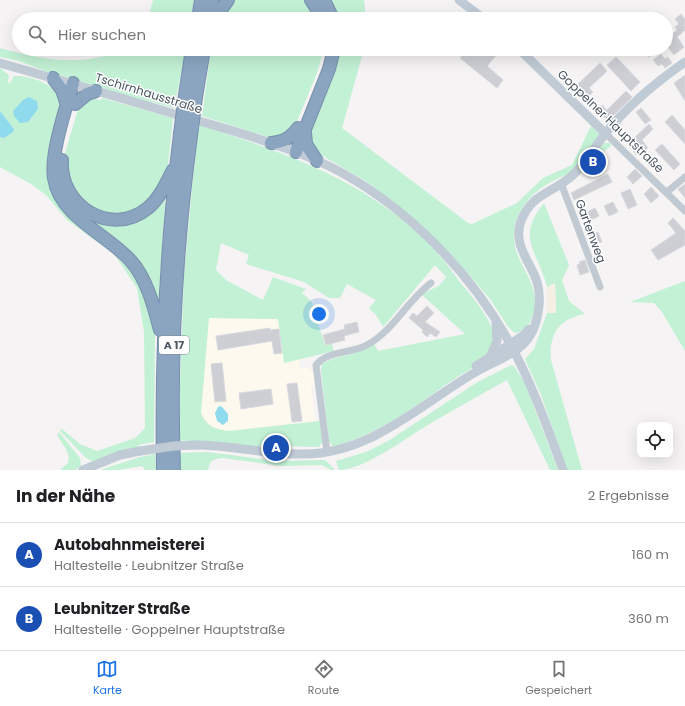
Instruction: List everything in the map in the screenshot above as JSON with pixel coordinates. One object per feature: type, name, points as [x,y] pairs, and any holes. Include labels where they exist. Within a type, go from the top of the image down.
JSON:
[{"type":"highway","points":[[199,12],[201,0]]},
{"type":"highway","points":[[210,12],[212,0]]},
{"type":"highway","points":[[219,12],[228,0]]},
{"type":"highway","points":[[311,0],[319,12]]},
{"type":"highway","points":[[324,0],[330,12]]},
{"type":"highway","name":"A 17","points":[[174,470],[174,351],[176,284],[185,135],[190,96],[192,56]]},
{"type":"highway","name":"A 17","points":[[190,96],[202,56]]},
{"type":"highway","points":[[293,151],[324,56]]},
{"type":"highway","points":[[271,143],[281,142],[291,137],[301,128],[329,69],[332,56]]},
{"type":"highway","points":[[53,78],[71,104],[62,158],[61,174],[64,185],[72,197],[89,212],[99,217],[109,218],[134,216],[147,208],[157,198],[176,165]]},
{"type":"highway","points":[[76,84],[54,157],[54,178],[57,191],[66,205],[77,217],[108,239],[132,261],[145,284],[155,312],[163,342]]},
{"type":"highway","points":[[71,104],[87,94],[96,91]]},
{"type":"highway","points":[[301,128],[306,144],[317,161]]},
{"type":"highway","name":"A 17","points":[[163,470],[163,342],[166,273],[176,165],[185,135]]},
{"type":"street","points":[[459,0],[475,12]]},
{"type":"street","name":"Goppelner Hauptstraße","points":[[526,56],[685,211]]},
{"type":"street","points":[[421,408],[439,392],[491,356],[524,344],[530,336],[539,305],[537,282],[524,258],[519,238],[520,223],[527,207],[536,198],[565,181],[642,94],[685,62]]},
{"type":"street","name":"Tschirnhausstraße","points":[[0,63],[76,84],[271,143],[317,161],[363,186],[426,235],[464,278],[496,322],[512,348],[532,391],[563,470]]},
{"type":"street","points":[[667,192],[685,177]]},
{"type":"street","name":"Gartenweg","points":[[565,181],[600,287]]},
{"type":"street","points":[[326,452],[316,365],[323,357],[367,345],[384,333],[419,292],[431,283]]},
{"type":"street","points":[[491,356],[497,340],[496,322]]},
{"type":"street","points":[[83,470],[120,455],[168,447],[220,445],[285,454],[326,452],[366,440],[421,408],[512,348]]},
{"type":"shaded area","points":[[208,318],[278,319],[284,362],[299,359],[300,368],[308,367],[314,373],[315,385],[311,386],[315,418],[314,421],[229,431],[217,430],[207,423],[201,413]]},
{"type":"green space","points":[[153,0],[194,0],[192,12],[150,12]]},
{"type":"green space","points":[[234,0],[305,0],[314,12],[225,12]]},
{"type":"green space","points":[[326,0],[364,0],[365,12],[332,12]]},
{"type":"green space","points":[[0,48],[12,51],[12,56],[32,56],[65,60],[92,59],[105,56],[185,56],[174,108],[45,71],[19,61],[0,57]]},
{"type":"green space","points":[[210,56],[322,56],[317,73],[293,131],[271,138],[202,116]]},
{"type":"green space","points":[[334,56],[362,56],[342,128],[468,223],[472,224],[517,203],[543,178],[572,165],[591,126],[600,134],[576,166],[567,174],[544,186],[532,196],[526,202],[518,215],[514,231],[514,243],[517,254],[532,285],[535,296],[535,307],[531,320],[526,327],[515,333],[509,328],[490,299],[448,251],[412,218],[367,182],[311,149],[308,127]]},
{"type":"green space","points":[[0,68],[9,75],[8,83],[10,83],[14,76],[27,77],[47,84],[62,97],[51,178],[139,278],[152,314],[155,333],[154,442],[138,445],[138,448],[92,461],[86,458],[60,431],[62,429],[80,444],[97,451],[135,438],[145,428],[144,332],[137,288],[114,254],[67,220],[46,195],[31,184],[0,167],[0,137],[4,138],[14,129],[0,111]]},
{"type":"green space","points":[[85,97],[101,100],[102,98],[173,118],[168,166],[162,186],[157,195],[134,213],[109,216],[88,209],[66,181],[63,161],[79,106]]},
{"type":"green space","points":[[67,117],[66,130],[59,158],[60,178],[68,196],[81,211],[99,220],[125,221],[133,219],[140,216],[152,207],[166,189],[158,308],[137,265],[117,244],[73,209],[65,199],[59,187],[56,173],[56,159]]},
{"type":"green space","points":[[200,125],[260,145],[318,169],[346,182],[398,216],[422,237],[444,260],[487,317],[494,337],[490,351],[486,357],[416,406],[390,422],[376,430],[333,447],[329,441],[321,369],[322,364],[335,358],[368,348],[374,344],[378,351],[465,334],[421,294],[439,286],[446,277],[435,265],[383,327],[376,315],[369,308],[376,300],[347,284],[340,298],[329,298],[304,282],[246,264],[249,255],[221,243],[216,270],[226,280],[263,300],[273,277],[306,289],[302,293],[311,301],[319,315],[319,326],[325,345],[332,344],[334,351],[284,363],[278,319],[209,318],[201,413],[203,417],[212,426],[220,430],[229,431],[320,421],[323,443],[320,444],[320,447],[275,446],[259,448],[178,440],[184,274],[197,137]]},
{"type":"green space","points":[[610,143],[611,146],[591,162],[589,161],[602,144]]},
{"type":"green space","points":[[544,203],[569,265],[562,280],[569,301],[585,314],[576,316],[562,324],[554,335],[551,350],[551,360],[582,470],[567,470],[541,395],[525,359],[534,349],[547,313],[556,313],[555,283],[547,287],[531,245],[531,226],[535,215]]},
{"type":"green space","points":[[685,281],[685,351],[662,312],[654,303],[630,302]]},
{"type":"green space","points":[[511,365],[514,366],[525,383],[558,470],[550,470],[507,380],[436,420],[372,460],[349,469],[339,470],[336,461],[366,452],[388,441],[476,383]]},
{"type":"green space","points":[[59,432],[80,458],[81,466],[76,470],[60,470],[68,463],[69,457],[57,435]]},
{"type":"green space","points":[[208,452],[278,461],[325,460],[335,470],[331,470],[322,465],[281,466],[222,458],[212,461],[208,470],[179,470],[178,453]]},
{"type":"green space","points":[[155,454],[156,470],[145,470],[142,466],[118,470],[100,470],[140,457]]},
{"type":"sand","points":[[555,283],[556,313],[547,313],[547,287]]},
{"type":"water","points":[[29,97],[37,101],[38,109],[28,122],[20,123],[14,116],[13,111],[23,100]]},
{"type":"water","points":[[0,111],[14,129],[13,132],[4,138],[0,137]]},
{"type":"water","points":[[221,406],[228,414],[228,421],[223,425],[217,421],[215,413],[218,407]]},
{"type":"building","points":[[681,14],[685,19],[685,30],[677,37],[684,47],[674,55],[673,33],[677,30],[675,27],[679,24],[675,19]]},
{"type":"building","points":[[462,56],[496,56],[487,66],[503,80],[497,88],[460,58]]},
{"type":"building","points":[[658,56],[663,56],[665,59],[668,57],[672,63],[665,68],[662,64],[658,66],[653,60]]},
{"type":"building","points":[[616,57],[640,82],[631,91],[607,65]]},
{"type":"building","points":[[600,63],[607,71],[589,88],[593,92],[586,99],[575,87]]},
{"type":"building","points":[[685,75],[685,101],[674,83]]},
{"type":"building","points":[[626,91],[632,97],[608,121],[597,110],[602,105],[607,110]]},
{"type":"building","points":[[641,108],[651,120],[645,124],[636,112]]},
{"type":"building","points":[[672,115],[685,130],[685,144],[665,122]]},
{"type":"building","points":[[649,124],[653,129],[642,140],[648,148],[636,155],[633,150],[635,148],[630,142]]},
{"type":"building","points":[[662,144],[680,164],[674,170],[655,150]]},
{"type":"building","points":[[635,169],[642,176],[633,184],[627,177]]},
{"type":"building","points":[[608,174],[612,182],[574,200],[571,193]]},
{"type":"building","points":[[685,184],[685,198],[678,189]]},
{"type":"building","points":[[651,187],[659,196],[651,203],[644,194]]},
{"type":"building","points":[[630,189],[637,205],[628,209],[621,193]]},
{"type":"building","points":[[613,202],[618,212],[609,216],[604,206]]},
{"type":"building","points":[[595,208],[599,216],[591,220],[587,212]]},
{"type":"building","points":[[673,218],[685,231],[685,245],[658,260],[651,250],[676,233],[668,223]]},
{"type":"building","points":[[598,232],[602,242],[593,244],[590,235]]},
{"type":"building","points":[[585,260],[589,272],[580,275],[577,265],[580,264],[579,262]]},
{"type":"building","points":[[427,306],[434,313],[425,322],[440,332],[436,337],[430,333],[427,337],[422,332],[423,330],[409,318],[413,313],[417,316]]},
{"type":"building","points":[[357,322],[359,332],[344,336],[345,340],[326,345],[323,335],[345,329],[344,325]]},
{"type":"building","points":[[270,328],[270,330],[279,329],[282,353],[274,354],[272,341],[218,350],[216,336]]},
{"type":"building","points":[[222,363],[226,401],[215,402],[211,364]]},
{"type":"building","points":[[297,383],[302,421],[292,422],[287,384]]},
{"type":"building","points":[[271,389],[273,404],[241,409],[239,393]]},
{"type":"place","name":"Leubnitzer Straße","points":[[593,162]]},
{"type":"place","name":"Autobahnmeisterei","points":[[276,448]]}]
